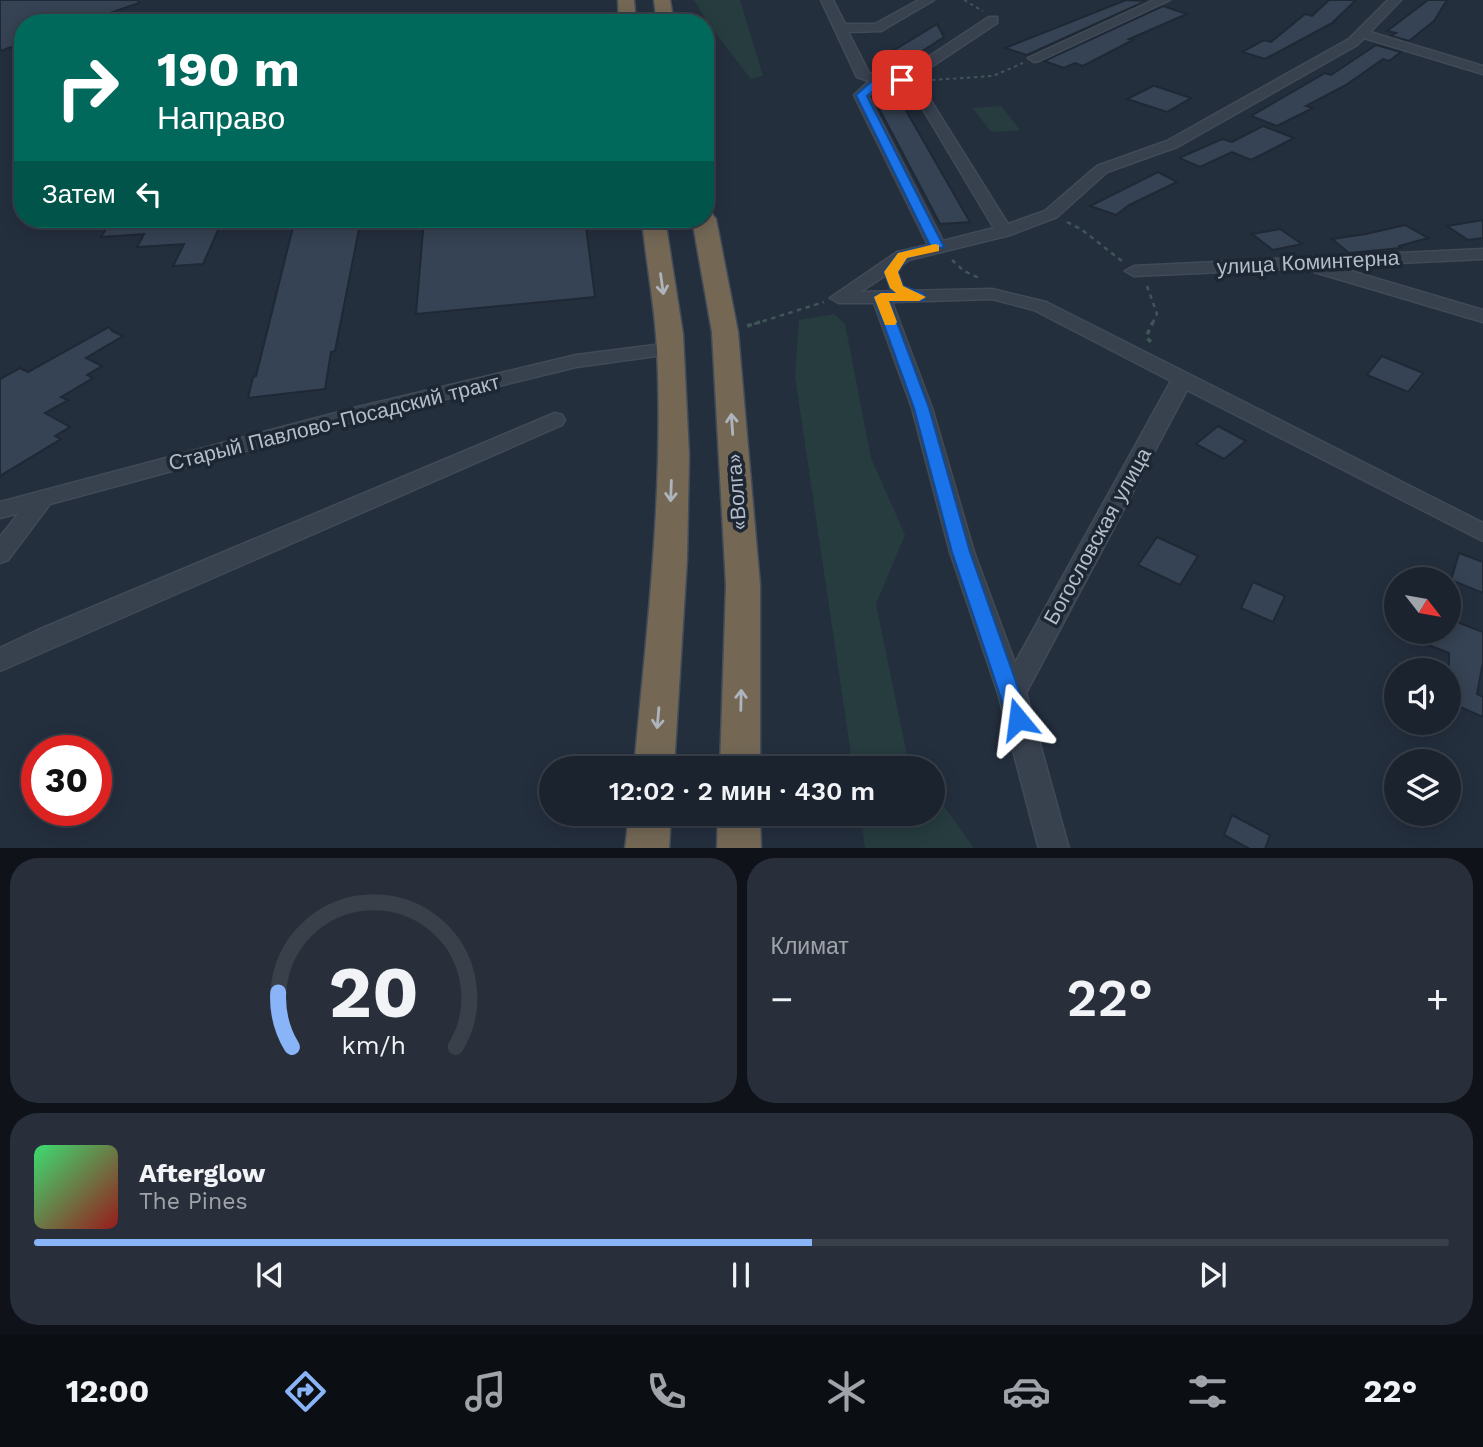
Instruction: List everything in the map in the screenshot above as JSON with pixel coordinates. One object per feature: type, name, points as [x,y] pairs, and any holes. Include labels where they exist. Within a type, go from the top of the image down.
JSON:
[{"type":"highway","points":[[654,228],[670,349],[672,457],[668,598],[655,756]]},
{"type":"highway","name":"«Волга»","points":[[706,228],[725,332],[743,585],[740,756]]},
{"type":"highway","points":[[647,848],[649,826]]},
{"type":"highway","points":[[739,826],[739,848]]},
{"type":"street","points":[[827,0],[864,77],[880,79],[907,80],[993,20]]},
{"type":"street","points":[[841,28],[877,28],[928,0]]},
{"type":"street","points":[[1034,58],[1164,0]]},
{"type":"street","points":[[839,298],[903,256],[1004,231],[1052,214],[1102,169],[1171,144],[1353,42],[1395,0]]},
{"type":"street","points":[[1362,33],[1483,70]]},
{"type":"street","points":[[880,79],[861,95],[938,247]]},
{"type":"street","points":[[907,80],[1004,231]]},
{"type":"street","name":"улица Коминтерна","points":[[1134,271],[1483,254]]},
{"type":"street","points":[[903,256],[891,272],[897,288],[919,297]]},
{"type":"street","points":[[1302,262],[1483,316]]},
{"type":"street","points":[[839,298],[992,294],[1040,306],[1483,533]]},
{"type":"street","points":[[881,297],[922,408],[961,552],[1012,692],[1054,848]]},
{"type":"street","name":"Старый Павлово-Посадский тракт","points":[[0,510],[331,421],[576,361],[670,349]]},
{"type":"street","name":"Богословская улица","points":[[1012,692],[1183,378]]},
{"type":"street","points":[[0,660],[47,637],[555,420]]},
{"type":"street","points":[[0,554],[43,498]]},
{"type":"path","points":[[907,80],[960,80],[993,76],[1034,58]]},
{"type":"path","points":[[1052,214],[1081,229],[1144,276],[1157,314],[1146,337],[1183,378]]},
{"type":"path","points":[[725,332],[839,298]]},
{"type":"green space","points":[[694,0],[740,0],[763,76],[751,79],[714,31],[714,14],[702,14]]},
{"type":"green space","points":[[1001,106],[1020,130],[991,132],[973,108]]},
{"type":"green space","points":[[834,314],[845,324],[871,458],[905,535],[876,604],[908,756],[851,756],[795,376],[799,320]]},
{"type":"green space","points":[[945,808],[974,848],[865,848],[862,826],[945,826]]},
{"type":"building","points":[[0,0],[138,0],[139,3],[107,14],[14,14],[14,46],[0,51]]},
{"type":"building","points":[[1126,0],[1146,1],[1027,55],[1005,48]]},
{"type":"building","points":[[1329,0],[1356,0],[1336,21],[1265,59],[1242,52],[1264,40],[1271,42],[1305,14],[1312,16]]},
{"type":"building","points":[[1428,0],[1447,0],[1434,21],[1409,41],[1391,36],[1396,33],[1387,31]]},
{"type":"building","points":[[1163,6],[1187,14],[1129,39],[1133,40],[1083,66],[1075,63],[1064,68],[1044,61]]},
{"type":"building","points":[[937,24],[944,37],[899,66],[878,60]]},
{"type":"building","points":[[1376,45],[1401,52],[1389,61],[1383,59],[1346,85],[1306,106],[1313,108],[1277,126],[1251,116],[1325,73],[1331,75]]},
{"type":"building","points":[[1153,86],[1191,98],[1167,112],[1127,99]]},
{"type":"building","points":[[900,100],[970,222],[940,224],[875,101]]},
{"type":"building","points":[[1263,126],[1294,138],[1251,160],[1232,152],[1200,167],[1179,158],[1222,139],[1232,142]]},
{"type":"building","points":[[1158,172],[1177,182],[1129,205],[1116,215],[1090,206]]},
{"type":"building","points":[[1483,220],[1483,238],[1468,240],[1447,226]]},
{"type":"building","points":[[1405,225],[1428,238],[1399,246],[1401,248],[1349,253],[1332,239],[1366,234]]},
{"type":"building","points":[[106,228],[219,228],[203,264],[173,266],[184,244],[137,247],[144,234],[101,237]]},
{"type":"building","points":[[293,228],[359,228],[325,389],[248,398],[253,377],[256,376]]},
{"type":"building","points":[[423,228],[586,228],[595,297],[416,314]]},
{"type":"building","points":[[1280,229],[1302,244],[1273,250],[1252,234]]},
{"type":"building","points":[[109,327],[123,336],[86,358],[102,366],[87,375],[93,378],[61,397],[68,400],[45,413],[70,427],[55,436],[61,439],[0,476],[0,379],[20,368],[28,372]]},
{"type":"building","points":[[1382,356],[1423,373],[1408,392],[1367,375]]},
{"type":"building","points":[[1218,426],[1246,441],[1224,459],[1196,444]]},
{"type":"building","points":[[1157,537],[1198,556],[1180,585],[1138,565]]},
{"type":"building","points":[[1459,553],[1483,562],[1483,593],[1461,584],[1461,567],[1455,567]]},
{"type":"building","points":[[1253,582],[1285,596],[1273,622],[1241,608]]},
{"type":"building","points":[[1461,624],[1483,632],[1483,662],[1477,694],[1483,697],[1483,717],[1461,707],[1461,658],[1449,658],[1449,653],[1426,644],[1461,644]]},
{"type":"building","points":[[1232,815],[1270,835],[1265,848],[1248,848],[1224,835]]},
{"type":"slow traffic","points":[[890,322],[881,297],[919,297],[897,288],[891,272],[903,256],[935,248]]},
{"type":"route","points":[[902,80],[880,79],[861,95],[938,247],[903,256],[891,272],[897,288],[919,297],[881,297],[922,408],[961,552],[1012,692],[1018,719]]}]
